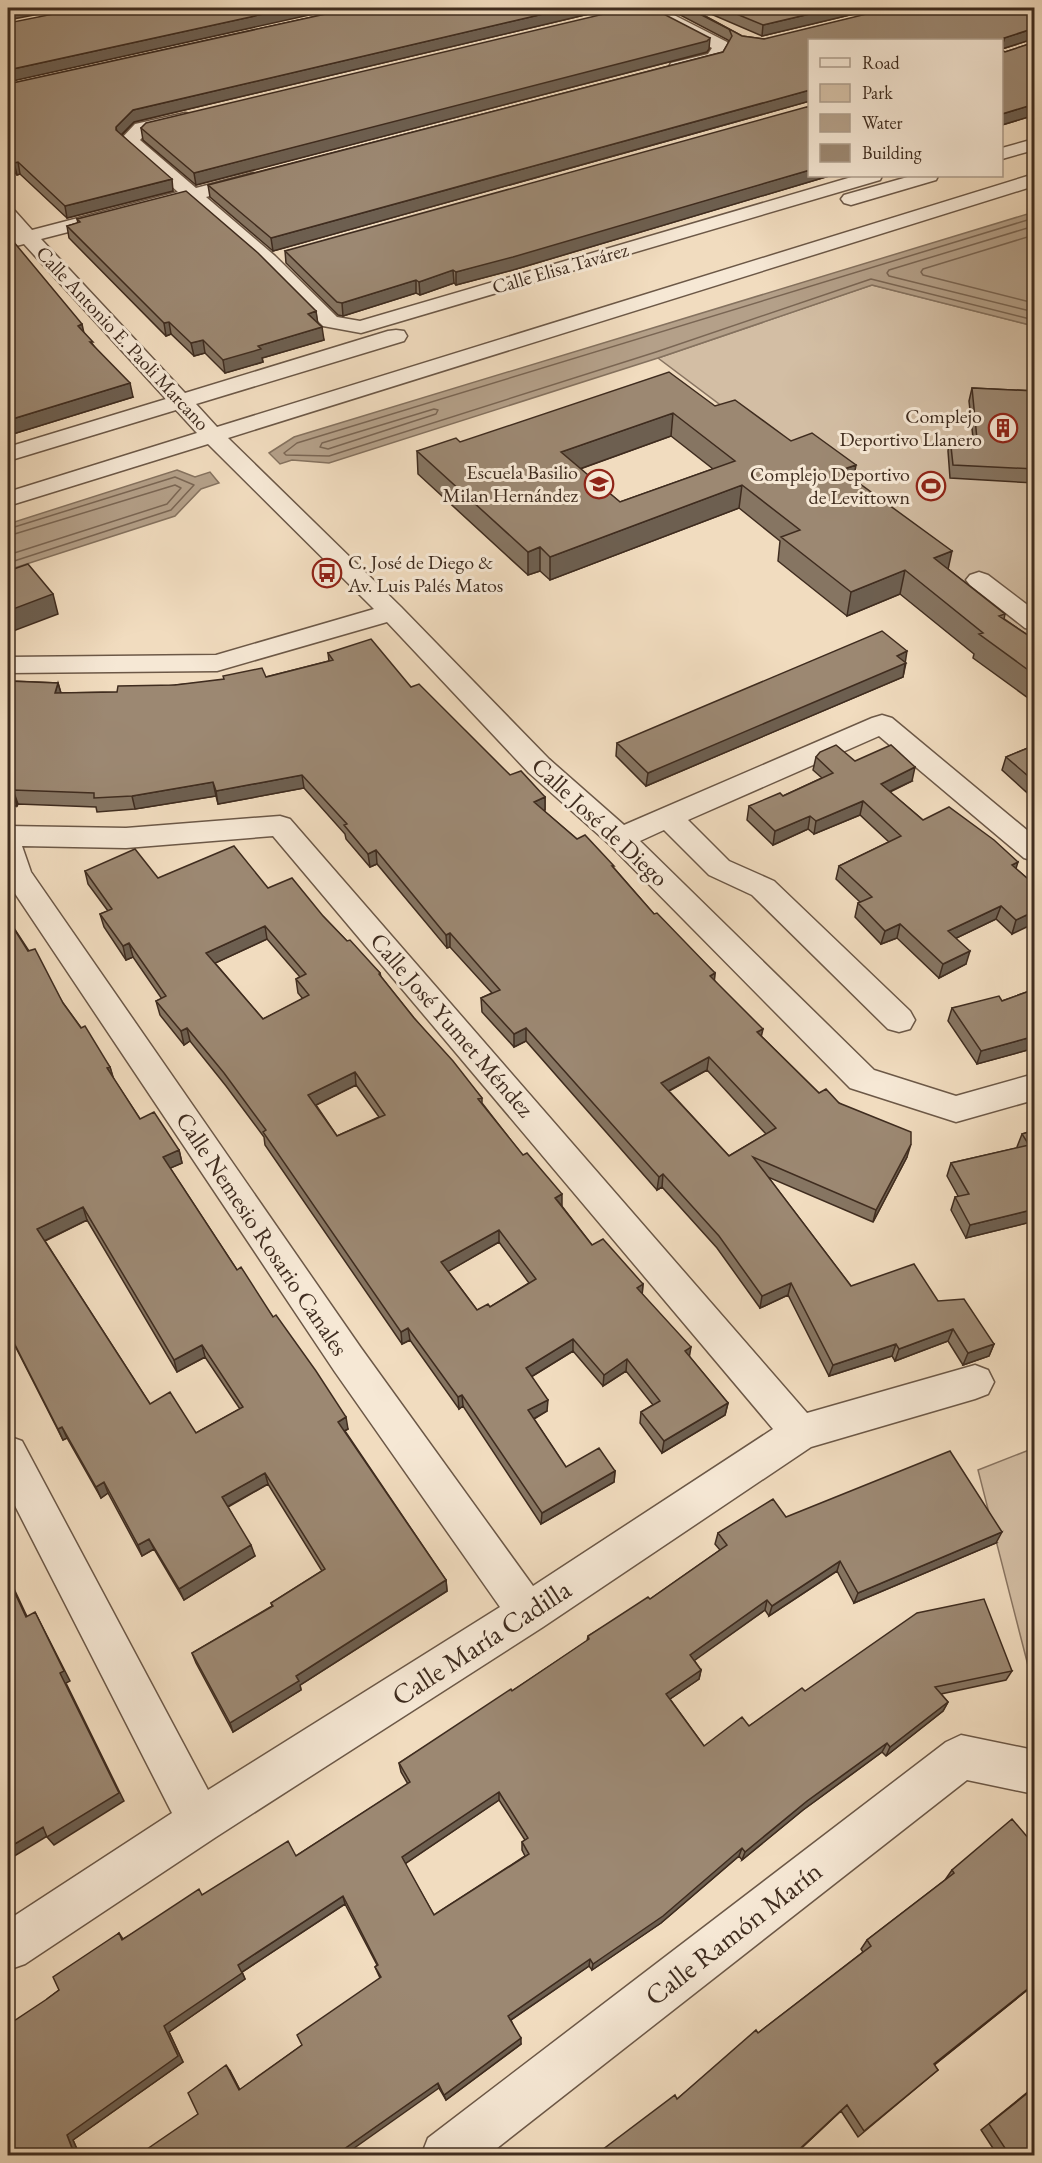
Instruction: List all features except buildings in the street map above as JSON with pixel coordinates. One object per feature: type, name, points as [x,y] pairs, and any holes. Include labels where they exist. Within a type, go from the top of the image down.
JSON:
[{"type":"street","points":[[653,12],[660,13],[721,46],[715,57],[658,72]]},
{"type":"street","name":"Calle Elisa Tavárez","points":[[199,114],[141,128],[129,140],[268,260],[330,322],[361,327],[870,177]]},
{"type":"street","points":[[1003,136],[1035,126]]},
{"type":"street","points":[[1003,154],[1035,144]]},
{"type":"street","points":[[8,242],[272,174]]},
{"type":"street","points":[[8,453],[926,177]]},
{"type":"street","points":[[8,499],[1035,180]]},
{"type":"street","name":"Calle Antonio E. Paoli Marcano","points":[[8,214],[213,436]]},
{"type":"street","points":[[268,260],[291,254]]},
{"type":"street","name":"Calle José de Diego","points":[[213,436],[393,612],[539,766],[620,838],[862,1079],[956,1109],[1035,1087]]},
{"type":"street","points":[[979,580],[1035,622]]},
{"type":"street","points":[[8,665],[217,663],[393,612]]},
{"type":"street","points":[[620,838],[882,724],[1035,851]]},
{"type":"street","points":[[668,817],[719,868],[763,888],[899,1020]]},
{"type":"street","name":"Calle José Yumet Méndez","points":[[8,836],[126,838],[280,826],[800,1433]]},
{"type":"street","name":"Calle Nemesio Rosario Canales","points":[[8,848],[17,874],[314,1311],[528,1613]]},
{"type":"street","name":"Calle María Cadilla","points":[[8,1947],[200,1821],[528,1613],[800,1433],[975,1382]]},
{"type":"street","points":[[8,1454],[200,1821]]},
{"type":"street","name":"Calle Ramón Marín","points":[[446,2156],[961,1757],[1035,1772]]},
{"type":"green space","name":"Complejo Deportivo de Levittown","points":[[872,285],[1034,326],[1034,641],[658,358]]},
{"type":"green space","points":[[1034,1448],[1034,1689],[978,1470]]},
{"type":"water","points":[[1034,212],[1034,326],[872,285],[658,358],[329,463],[292,460],[280,464],[269,453],[294,437]]},
{"type":"water","points":[[177,470],[195,477],[210,472],[219,483],[201,489],[175,516],[8,570],[8,524]]},
{"type":"place","name":"Complejo Deportivo Llanero","points":[[1003,428]]},
{"type":"place","name":"Escuela Basilio Milan Hernández","points":[[599,484]]},
{"type":"place","name":"Complejo Deportivo de Levittown","points":[[931,486]]},
{"type":"place","name":"C. José de Diego & Av. Luis Palés Matos","points":[[327,573]]}]
